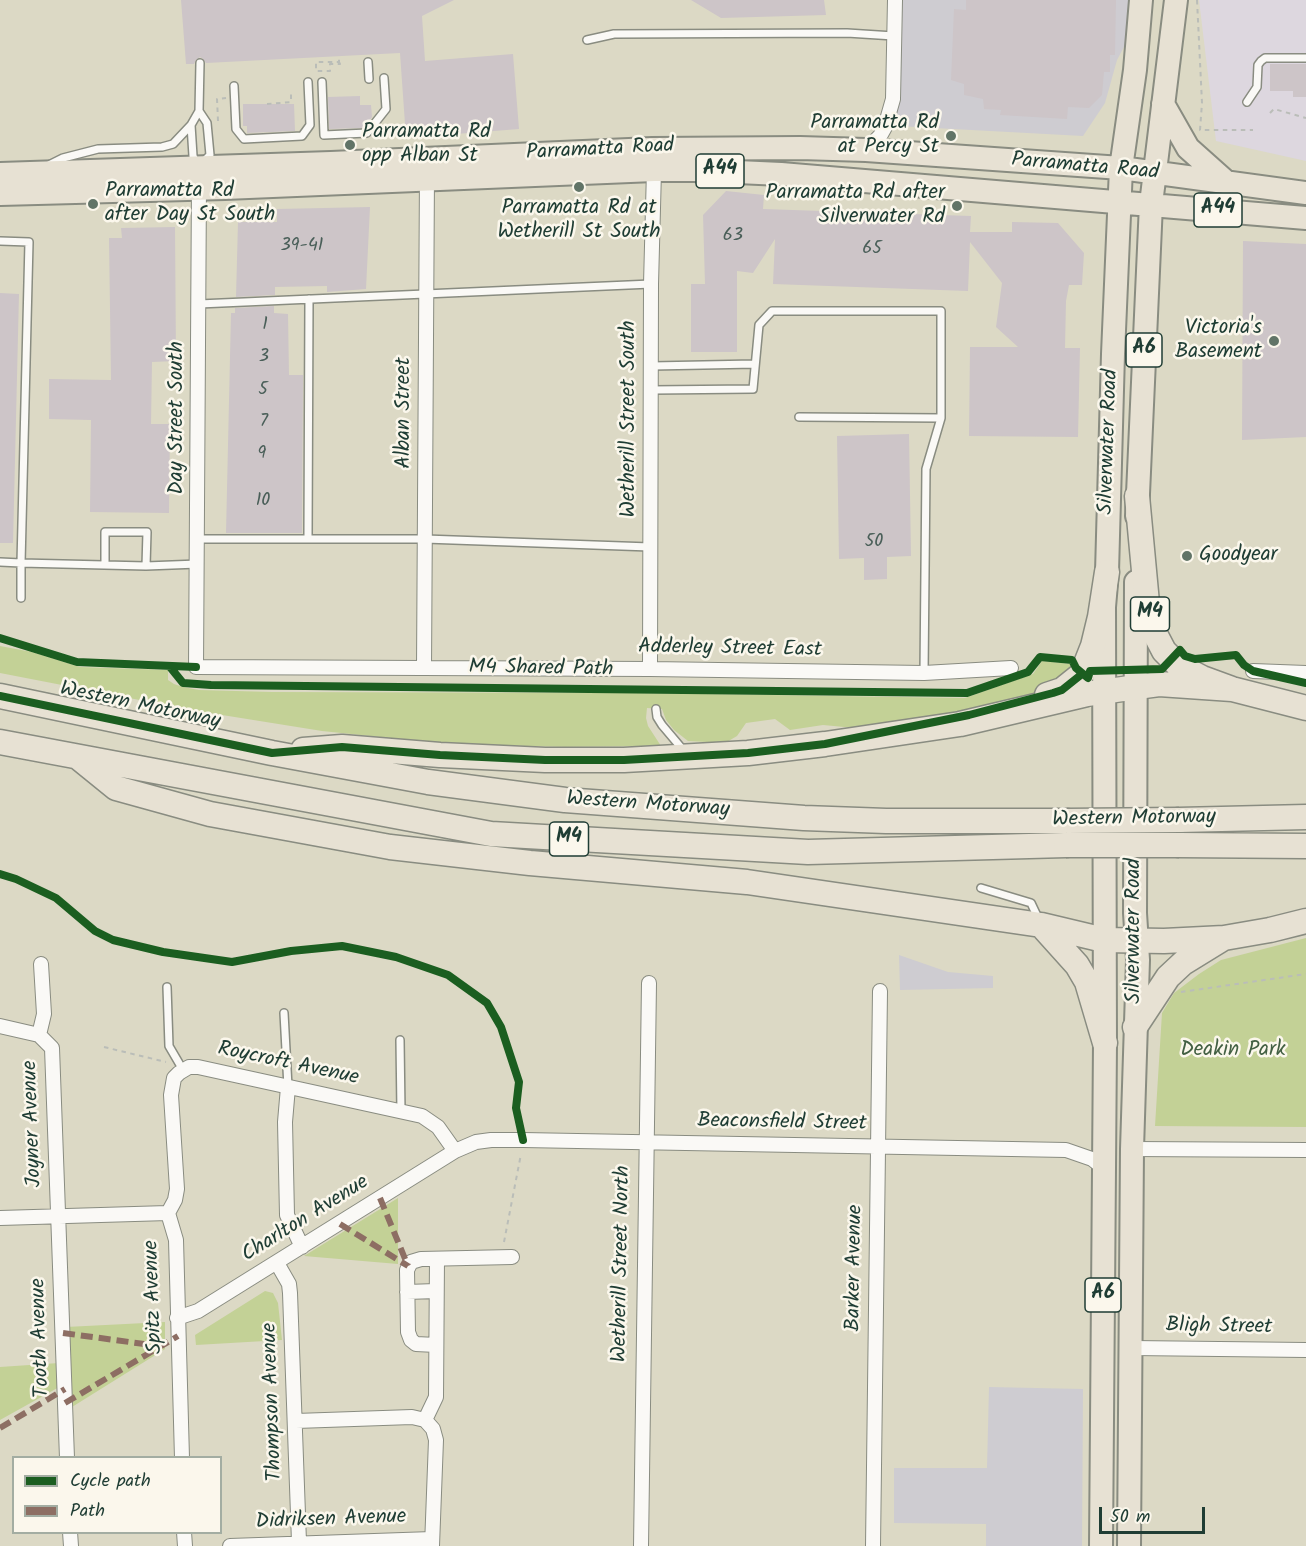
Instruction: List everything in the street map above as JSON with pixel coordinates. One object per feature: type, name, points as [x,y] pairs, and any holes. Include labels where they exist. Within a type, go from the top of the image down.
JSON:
[{"type":"highway","name":"A6","points":[[1119,202],[1121,168],[1142,0]]},
{"type":"highway","name":"A6","points":[[1154,173],[1176,0]]},
{"type":"highway","points":[[1163,104],[1188,148],[1225,181]]},
{"type":"highway","name":"Parramatta Road","points":[[0,194],[199,178],[426,169],[690,147],[866,150],[1121,168],[1306,193]]},
{"type":"highway","name":"Parramatta Road","points":[[426,169],[654,170],[782,174],[1306,218]]},
{"type":"highway","name":"Silverwater Road","points":[[1129,1546],[1132,1149],[1138,940],[1135,913],[1136,539],[1154,173]]},
{"type":"highway","name":"Parramatta Road","points":[[0,174],[199,178]]},
{"type":"highway","name":"Silverwater Road","points":[[1101,1546],[1106,1043],[1104,607],[1119,202]]},
{"type":"highway","name":"M4","points":[[1137,496],[1152,628],[1171,660],[1202,678],[1232,689],[1306,708]]},
{"type":"highway","points":[[825,744],[969,715],[1062,690],[1082,674],[1089,659],[1100,617],[1107,572]]},
{"type":"highway","name":"M4","points":[[1137,687],[1159,684],[1232,689]]},
{"type":"highway","points":[[272,753],[342,747],[545,760],[690,757],[748,753],[960,724],[1105,691],[1137,687]]},
{"type":"highway","name":"Western Motorway","points":[[0,696],[272,753],[428,782],[565,800],[804,818],[886,821],[1306,817]]},
{"type":"highway","name":"Western Motorway","points":[[0,742],[491,834],[808,852],[1066,845],[1306,846]]},
{"type":"highway","points":[[79,758],[116,788],[210,814],[390,847],[530,863],[747,882],[1041,926],[1104,940],[1164,941],[1224,938],[1306,921]]},
{"type":"highway","points":[[1041,926],[1077,965],[1087,982],[1106,1043]]},
{"type":"highway","points":[[1135,1027],[1168,977],[1183,963],[1224,938]]},
{"type":"street","points":[[866,150],[884,131],[893,99],[895,0]]},
{"type":"street","name":"Alban Street","points":[[424,668],[426,169]]},
{"type":"street","name":"Wetherill Street South","points":[[650,669],[651,284],[654,170]]},
{"type":"street","name":"Day Street South","points":[[196,667],[199,178]]},
{"type":"street","name":"Adderley Street East","points":[[196,667],[650,669],[924,674],[1011,668]]},
{"type":"street","points":[[1253,670],[1306,673]]},
{"type":"street","name":"Joyner Avenue","points":[[39,1035],[44,1014],[41,964]]},
{"type":"street","name":"Wetherill Street North","points":[[641,1546],[649,982]]},
{"type":"street","name":"Barker Avenue","points":[[873,1546],[880,991]]},
{"type":"street","name":"Joyner Avenue","points":[[0,1026],[39,1035],[52,1048],[59,1216]]},
{"type":"street","name":"Roycroft Avenue","points":[[180,1066],[198,1067],[422,1116],[438,1127],[454,1151]]},
{"type":"street","name":"Spitz Avenue","points":[[180,1066],[172,1086],[177,1189],[175,1200],[168,1212],[176,1240],[182,1456]]},
{"type":"street","points":[[288,1087],[285,1122],[287,1215],[302,1247]]},
{"type":"street","name":"Beaconsfield Street","points":[[454,1151],[476,1142],[491,1140],[1066,1150],[1092,1159],[1105,1169]]},
{"type":"street","points":[[1132,1149],[1306,1150]]},
{"type":"street","name":"Charlton Avenue","points":[[177,1318],[198,1311],[454,1151]]},
{"type":"street","points":[[0,1218],[168,1212]]},
{"type":"street","name":"Tooth Avenue","points":[[59,1216],[67,1456]]},
{"type":"street","points":[[436,1345],[416,1344],[411,1340],[408,1332],[407,1270],[411,1262],[421,1259],[507,1257]]},
{"type":"street","points":[[425,1420],[436,1396],[436,1259]]},
{"type":"street","name":"Thompson Avenue","points":[[277,1263],[289,1284],[290,1293],[299,1542]]},
{"type":"street","points":[[407,1292],[436,1291]]},
{"type":"street","name":"Bligh Street","points":[[1131,1348],[1306,1350]]},
{"type":"street","points":[[296,1421],[412,1417],[425,1420],[433,1429],[436,1440],[432,1542]]},
{"type":"street","name":"Didriksen Avenue","points":[[230,1546],[299,1542],[432,1542]]},
{"type":"lane","points":[[587,40],[614,34],[847,33],[894,36]]},
{"type":"lane","points":[[1247,102],[1257,87],[1258,65],[1265,58],[1306,58]]},
{"type":"lane","points":[[368,62],[369,79]]},
{"type":"lane","points":[[34,173],[63,158],[82,152],[98,149],[162,147],[173,144],[191,125],[199,111],[200,63]]},
{"type":"lane","points":[[322,81],[324,135],[367,133],[386,109],[384,78]]},
{"type":"lane","points":[[234,86],[236,129],[244,139],[302,136],[310,125],[308,82]]},
{"type":"lane","points":[[199,111],[207,123],[210,155],[199,178]]},
{"type":"lane","points":[[191,125],[193,156],[199,178]]},
{"type":"lane","points":[[0,241],[29,242],[21,598]]},
{"type":"lane","points":[[199,304],[651,284]]},
{"type":"lane","points":[[308,537],[309,299]]},
{"type":"lane","points":[[652,390],[753,389],[759,325],[772,311],[940,311],[941,418],[926,469],[924,674]]},
{"type":"lane","points":[[652,366],[755,364]]},
{"type":"lane","points":[[799,417],[941,418]]},
{"type":"lane","points":[[105,565],[105,532],[147,532],[146,566]]},
{"type":"lane","points":[[198,539],[425,538],[650,547]]},
{"type":"lane","points":[[0,562],[146,566],[198,564]]},
{"type":"lane","points":[[656,709],[657,717],[690,757]]},
{"type":"lane","points":[[981,888],[1031,903],[1041,926]]},
{"type":"lane","points":[[167,987],[169,1046],[180,1066]]},
{"type":"lane","points":[[284,1013],[288,1087]]},
{"type":"lane","points":[[400,1040],[401,1112]]},
{"type":"path","points":[[1197,0],[1202,103],[1200,130],[1253,130]]},
{"type":"path","points":[[339,56],[339,62]]},
{"type":"path","points":[[316,62],[339,62],[340,64],[330,64],[330,70],[316,71],[316,62]]},
{"type":"path","points":[[267,104],[291,102],[291,93]]},
{"type":"path","points":[[1270,113],[1274,109],[1306,118]]},
{"type":"path","points":[[1181,992],[1306,974]]},
{"type":"path","points":[[104,1047],[180,1066]]},
{"type":"path","points":[[507,1257],[523,1140]]},
{"type":"shaded area","points":[[896,0],[1141,0],[1141,15],[1117,60],[1105,103],[1083,136],[897,126]]},
{"type":"shaded area","points":[[1199,0],[1306,0],[1306,161],[1216,141]]},
{"type":"shaded area","points":[[899,955],[948,972],[993,976],[993,988],[900,990]]},
{"type":"shaded area","points":[[989,1387],[1083,1389],[1082,1546],[986,1546],[986,1524],[894,1523],[894,1468],[987,1468]]},
{"type":"green space","points":[[0,646],[32,652],[80,667],[168,670],[168,680],[174,684],[199,690],[272,692],[637,693],[965,698],[1033,674],[1042,661],[1070,664],[1074,672],[1051,688],[1034,694],[927,718],[855,728],[823,725],[790,730],[775,719],[746,723],[737,736],[725,743],[688,741],[674,730],[666,720],[662,709],[647,708],[648,726],[661,746],[565,747],[448,744],[322,731],[191,710],[0,673]]},
{"type":"green space","name":"Deakin Park","points":[[1306,938],[1306,1127],[1155,1126],[1162,1013],[1174,993],[1221,960]]},
{"type":"green space","points":[[398,1198],[398,1264],[304,1256]]},
{"type":"green space","points":[[265,1291],[273,1293],[278,1303],[282,1340],[196,1345],[195,1335]]},
{"type":"green space","points":[[165,1322],[165,1349],[72,1407],[66,1327]]},
{"type":"green space","points":[[59,1363],[61,1386],[0,1420],[0,1367]]},
{"type":"building","points":[[181,0],[454,0],[422,16],[425,61],[513,54],[519,129],[406,138],[400,53],[206,63],[200,57],[194,64],[186,64]]},
{"type":"building","points":[[691,0],[824,0],[826,15],[721,18]]},
{"type":"building","points":[[966,0],[1116,0],[1115,55],[1110,55],[1110,72],[1104,72],[1102,95],[1089,108],[1068,107],[1067,119],[1000,115],[1001,110],[984,109],[983,99],[964,95],[964,84],[951,80],[954,9],[966,10]]},
{"type":"building","points":[[1270,64],[1306,64],[1306,97],[1293,97],[1293,91],[1270,91]]},
{"type":"building","points":[[360,96],[360,105],[371,105],[372,117],[364,128],[329,129],[328,97]]},
{"type":"building","points":[[243,104],[294,104],[295,131],[247,133],[247,126],[243,126]]},
{"type":"building","points":[[726,191],[764,195],[763,209],[971,216],[970,232],[1012,232],[1012,222],[1058,223],[1084,253],[1082,285],[1069,285],[1066,301],[1065,348],[1080,348],[1078,437],[969,436],[970,347],[1018,347],[996,327],[1002,283],[970,242],[968,291],[773,284],[775,239],[753,273],[737,271],[737,352],[691,352],[691,284],[705,284],[703,215]]},
{"type":"building","points":[[370,207],[366,289],[327,292],[327,286],[275,287],[275,295],[236,297],[238,222],[277,222],[277,209]]},
{"type":"building","points":[[175,227],[176,361],[152,362],[151,424],[170,424],[169,513],[90,512],[91,420],[49,419],[49,379],[111,380],[109,238],[122,238],[121,228]]},
{"type":"building","name":"Victoria's Basement","points":[[1243,241],[1306,244],[1306,437],[1242,440]]},
{"type":"building","points":[[0,293],[19,294],[13,543],[0,543]]},
{"type":"building","points":[[274,306],[274,313],[288,314],[289,375],[303,375],[302,533],[226,533],[231,313],[235,313],[235,308]]},
{"type":"building","points":[[909,434],[911,556],[887,557],[887,579],[864,580],[864,558],[839,559],[837,436]]},
{"type":"marked path","points":[[380,1198],[408,1266]]},
{"type":"marked path","points":[[340,1224],[408,1266]]},
{"type":"marked path","points":[[63,1333],[159,1346]]},
{"type":"marked path","points":[[65,1403],[178,1336]]},
{"type":"marked path","points":[[0,1428],[65,1389]]},
{"type":"cycle path","points":[[0,638],[77,662],[196,667]]},
{"type":"cycle path","name":"M4 Shared Path","points":[[170,667],[183,683],[211,685],[967,693],[1028,672],[1040,657],[1072,660],[1076,668],[1088,678],[1090,671],[1162,669],[1180,650],[1185,656],[1195,659],[1236,655],[1253,671],[1306,683]]},
{"type":"cycle path","points":[[0,696],[272,753],[342,747],[545,760],[624,760],[748,753],[825,744],[969,715],[1053,693],[1062,690],[1082,674]]},
{"type":"cycle path","points":[[0,874],[56,898],[95,931],[113,940],[163,952],[232,962],[291,951],[342,946],[396,957],[448,975],[487,1003],[501,1027],[519,1082],[516,1108],[523,1140]]},
{"type":"place","name":"Parramatta Rd at Percy St","points":[[951,136]]},
{"type":"place","name":"Parramatta Rd opp Alban St","points":[[350,145]]},
{"type":"place","name":"Parramatta Rd at Wetherill St South","points":[[579,187]]},
{"type":"place","name":"Parramatta Rd after Day St South","points":[[93,204]]},
{"type":"place","name":"Parramatta Rd after Silverwater Rd","points":[[957,206]]},
{"type":"place","name":"Victoria's Basement","points":[[1274,341]]},
{"type":"place","name":"Goodyear","points":[[1187,556]]}]
